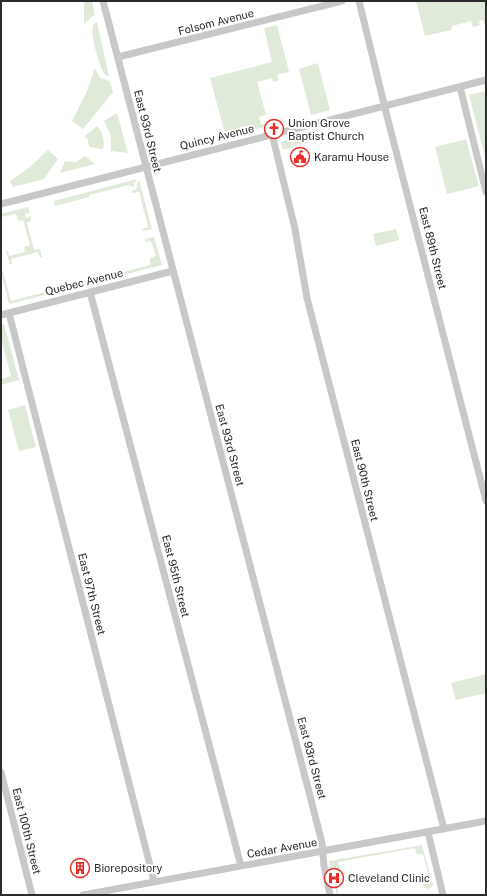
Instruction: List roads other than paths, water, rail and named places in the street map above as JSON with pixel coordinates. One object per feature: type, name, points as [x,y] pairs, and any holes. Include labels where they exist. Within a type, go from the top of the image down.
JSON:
[{"type":"street","name":"East 93rd Street","points":[[103,1],[322,843],[324,866],[330,895]]},
{"type":"street","name":"Folsom Avenue","points":[[118,58],[342,1]]},
{"type":"street","name":"East 89th Street","points":[[359,1],[384,106],[486,501]]},
{"type":"street","name":"Quincy Avenue","points":[[1,204],[486,80]]},
{"type":"street","points":[[460,87],[486,192]]},
{"type":"street","name":"East 90th Street","points":[[272,134],[295,230],[307,298],[444,829]]},
{"type":"street","name":"Quebec Avenue","points":[[1,315],[173,271]]},
{"type":"street","name":"East 95th Street","points":[[90,292],[241,866]]},
{"type":"street","name":"East 97th Street","points":[[9,313],[154,881]]},
{"type":"street","name":"East 100th Street","points":[[1,772],[32,895]]},
{"type":"street","name":"Cedar Avenue","points":[[83,895],[486,821]]},
{"type":"street","points":[[428,832],[444,895]]},
{"type":"place","name":"Union Grove Baptist Church","points":[[274,129]]},
{"type":"place","name":"Karamu House","points":[[300,157]]},
{"type":"place","name":"Biorepository","points":[[80,868]]},
{"type":"place","name":"Cleveland Clinic","points":[[334,878]]}]
